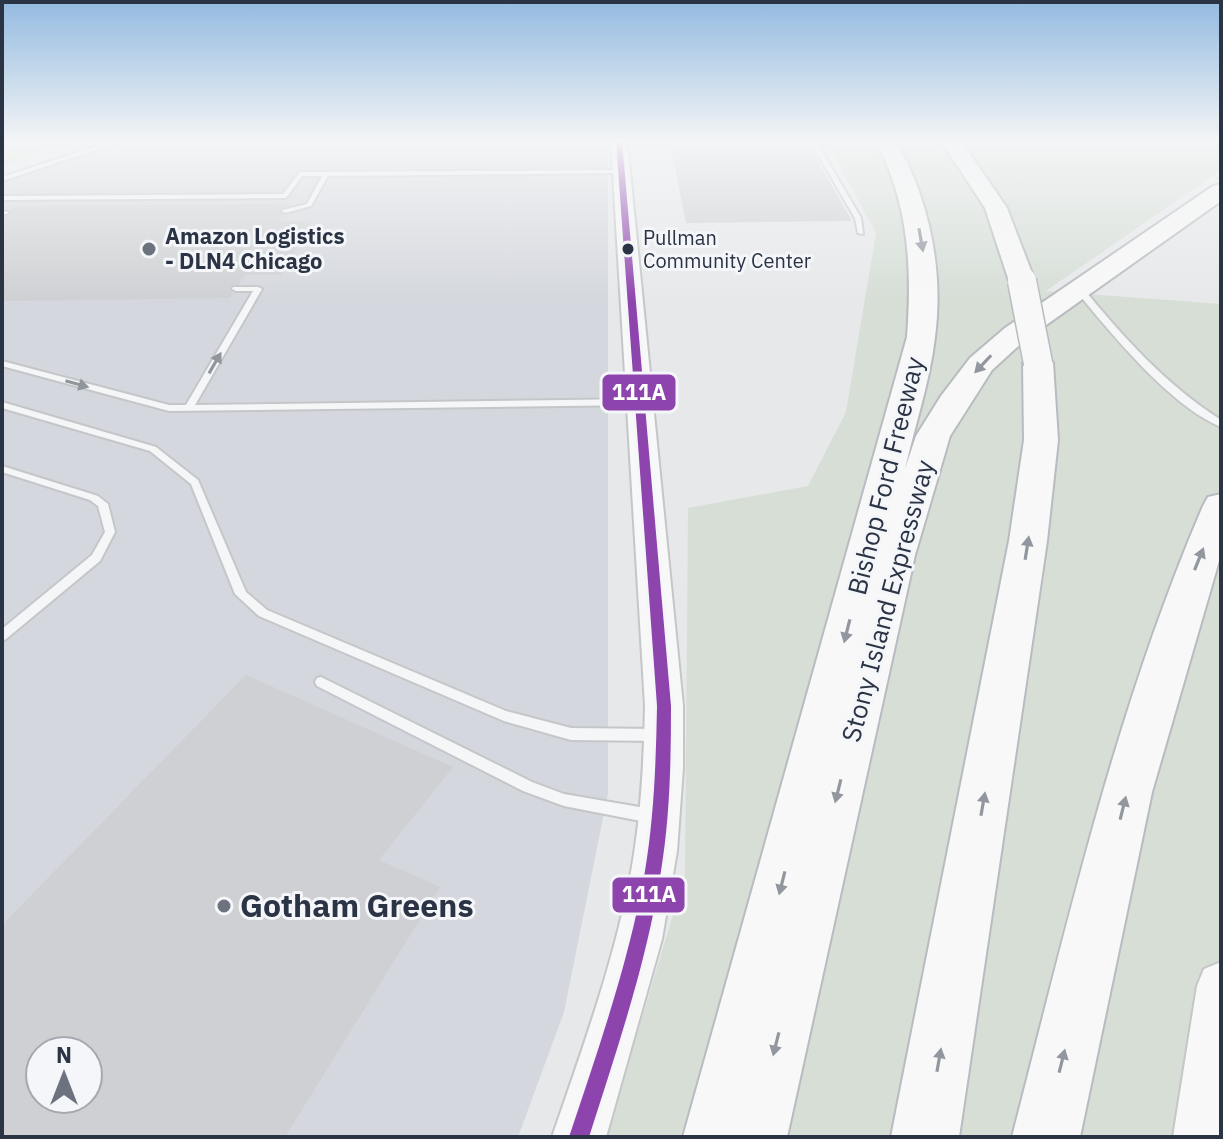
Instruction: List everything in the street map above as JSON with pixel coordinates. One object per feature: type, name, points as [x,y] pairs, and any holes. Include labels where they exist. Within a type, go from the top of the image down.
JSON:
[{"type":"highway","name":"Bishop Ford Freeway","points":[[717,1137],[921,337],[924,282],[922,244],[910,194]]},
{"type":"highway","points":[[925,1137],[1028,541],[1041,440],[1038,363],[1022,281],[996,208],[987,194]]},
{"type":"highway","name":"Stony Island Expressway","points":[[753,1137],[895,555],[933,436],[952,403],[981,364],[1015,334],[1216,194]]},
{"type":"highway","points":[[1046,1137],[1127,792],[1193,575],[1221,506]]},
{"type":"street","points":[[579,1137],[619,1013],[643,920],[659,825],[664,735],[625,194]]},
{"type":"street","points":[[1200,1137],[1221,986]]},
{"type":"lane","points":[[2,198],[286,194]]},
{"type":"lane","points":[[285,211],[309,205],[315,194]]},
{"type":"lane","points":[[844,194],[858,218],[861,233]]},
{"type":"lane","points":[[189,408],[258,289],[236,289]]},
{"type":"lane","points":[[1079,289],[1122,342],[1163,382],[1221,424]]},
{"type":"lane","points":[[2,363],[157,406],[189,408],[640,402]]},
{"type":"lane","points":[[2,405],[153,449],[195,482],[241,594],[263,613],[504,716],[571,734],[664,735]]},
{"type":"lane","points":[[2,469],[94,498],[103,504],[110,532],[96,558],[2,636]]},
{"type":"lane","points":[[321,682],[528,787],[564,800],[659,825]]},
{"type":"shaded area","points":[[2,194],[608,194],[608,793],[564,1012],[518,1137],[2,1137]]},
{"type":"shaded area","points":[[855,194],[1186,194],[1046,291],[1221,304],[1221,1137],[606,1137],[685,875],[688,508],[808,486],[846,412],[876,233]]},
{"type":"building","points":[[680,194],[837,194],[852,221],[686,223]]},
{"type":"building","name":"Amazon Logistics - DLN4 Chicago","points":[[290,204],[280,209],[283,215],[279,221],[312,221],[281,275],[245,275],[239,284],[230,286],[229,290],[233,293],[230,298],[2,301],[2,218],[11,215],[10,210],[15,206]]},
{"type":"building","name":"Gotham Greens","points":[[246,675],[453,767],[379,860],[440,887],[285,1137],[2,1137],[2,925]]},
{"type":"transit line","name":"111A","points":[[579,1137],[621,1006],[647,905],[656,851],[663,768],[664,706],[623,194]]},
{"type":"place","name":"Amazon Logistics - DLN4 Chicago","points":[[149,249]]},
{"type":"place","name":"Pullman Community Center","points":[[628,249]]},
{"type":"place","name":"Gotham Greens","points":[[224,906]]}]
